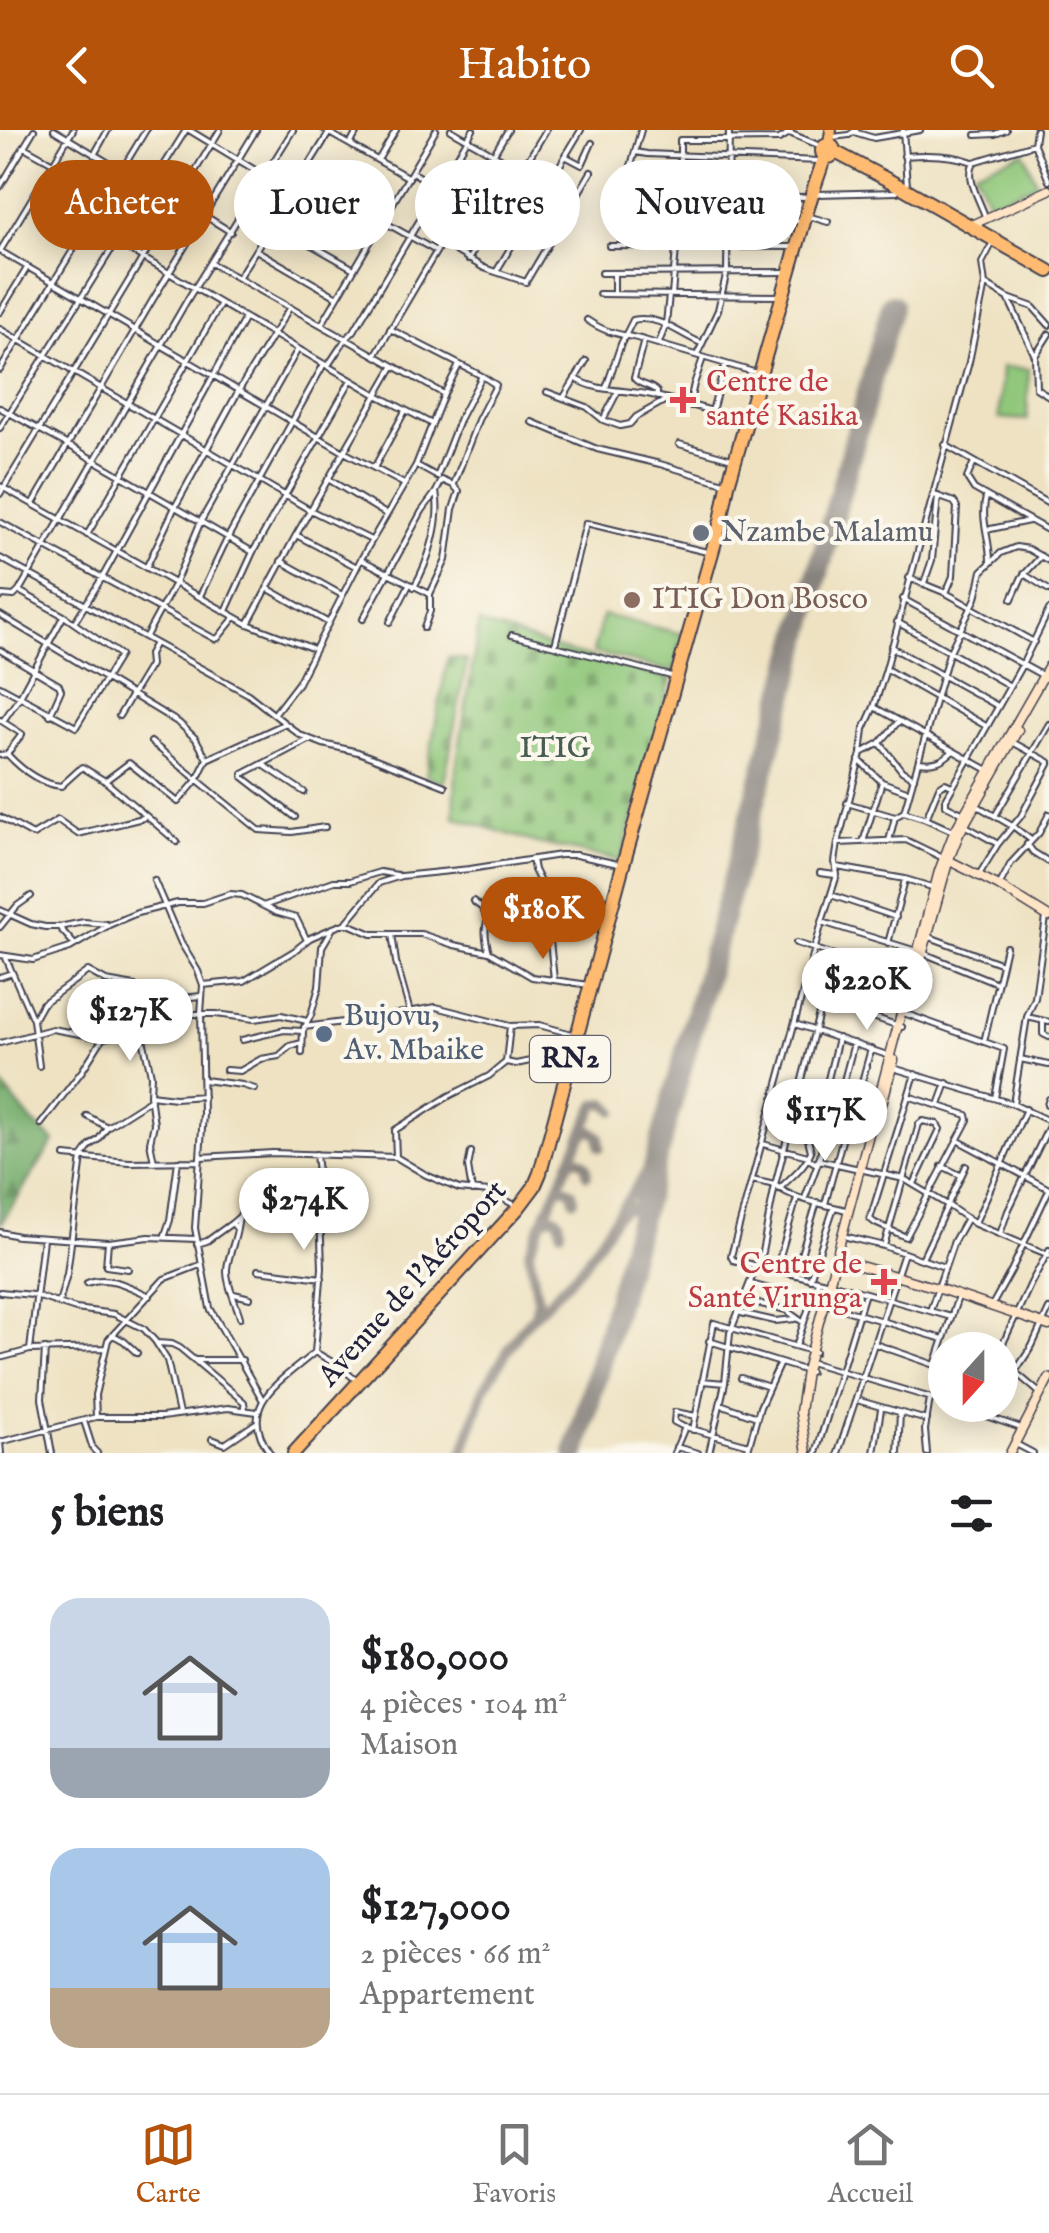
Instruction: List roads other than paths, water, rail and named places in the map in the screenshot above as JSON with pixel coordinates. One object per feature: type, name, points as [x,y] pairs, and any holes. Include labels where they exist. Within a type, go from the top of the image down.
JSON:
[{"type":"highway","points":[[828,147],[1049,271]]},
{"type":"highway","name":"Avenue de l'Aéroport","points":[[801,232],[828,147]]},
{"type":"highway","name":"Avenue de l'Aéroport","points":[[294,1453],[520,1207],[534,1187],[796,250]]},
{"type":"main road","points":[[969,226],[1049,190]]},
{"type":"main road","points":[[956,833],[1047,678],[1049,666]]},
{"type":"main road","points":[[811,1453],[803,1412],[813,1351],[937,888],[964,814],[973,804]]},
{"type":"main road","points":[[946,859],[1048,916]]},
{"type":"main road","points":[[838,1259],[847,1237],[850,1211]]},
{"type":"main road","points":[[838,1259],[1045,1325]]},
{"type":"main road","points":[[813,1351],[832,1284]]},
{"type":"main road","points":[[1010,1453],[1046,1386]]},
{"type":"street","points":[[0,187],[34,130]]},
{"type":"street","points":[[54,130],[106,160]]},
{"type":"street","points":[[55,160],[72,130]]},
{"type":"street","points":[[94,154],[108,130]]},
{"type":"street","points":[[128,160],[146,130]]},
{"type":"street","points":[[168,160],[188,130],[238,159]]},
{"type":"street","points":[[202,160],[220,130]]},
{"type":"street","points":[[214,199],[256,130]]},
{"type":"street","points":[[275,160],[293,130]]},
{"type":"street","points":[[350,144],[358,130]]},
{"type":"street","points":[[311,160],[327,131],[378,160],[396,130]]},
{"type":"street","points":[[395,201],[435,132],[427,130]]},
{"type":"street","points":[[451,130],[504,160]]},
{"type":"street","points":[[456,160],[473,130]]},
{"type":"street","points":[[490,160],[508,130]]},
{"type":"street","points":[[527,160],[546,130]]},
{"type":"street","points":[[563,160],[581,130]]},
{"type":"street","points":[[633,160],[641,130]]},
{"type":"street","points":[[729,130],[729,158]]},
{"type":"street","points":[[782,130],[828,147]]},
{"type":"street","points":[[635,152],[729,158],[828,147],[855,131],[871,138],[888,132],[920,130]]},
{"type":"street","points":[[976,135],[1006,130]]},
{"type":"street","points":[[1036,130],[1034,144],[1049,181]]},
{"type":"street","points":[[801,196],[907,190],[903,132]]},
{"type":"street","points":[[681,160],[680,140],[778,139],[790,133]]},
{"type":"street","points":[[565,156],[582,165],[592,143]]},
{"type":"street","points":[[904,156],[923,154],[974,162],[1034,144]]},
{"type":"street","points":[[24,146],[48,160]]},
{"type":"street","points":[[974,162],[969,174],[986,218]]},
{"type":"street","points":[[395,168],[415,177]]},
{"type":"street","points":[[580,190],[590,172]]},
{"type":"street","points":[[30,202],[0,252],[404,484]]},
{"type":"street","points":[[801,218],[828,222]]},
{"type":"street","points":[[214,222],[230,232]]},
{"type":"street","points":[[1,596],[14,596],[19,591],[234,226]]},
{"type":"street","points":[[374,356],[436,251],[395,227]]},
{"type":"street","points":[[200,596],[228,536],[292,422],[415,229]]},
{"type":"street","points":[[951,1318],[731,1257],[837,875],[838,843],[864,728],[886,668],[935,496],[985,284],[982,263],[994,240]]},
{"type":"street","points":[[0,370],[71,250]]},
{"type":"street","points":[[0,428],[110,250]]},
{"type":"street","points":[[128,250],[432,424]]},
{"type":"street","points":[[147,250],[1,490],[248,624],[314,650]]},
{"type":"street","points":[[33,504],[183,250]]},
{"type":"street","points":[[238,278],[256,250],[338,297]]},
{"type":"street","points":[[321,250],[354,269]]},
{"type":"street","points":[[321,325],[366,250]]},
{"type":"street","points":[[454,250],[495,273],[526,282],[545,250]]},
{"type":"street","points":[[468,260],[474,250]]},
{"type":"street","points":[[495,273],[509,250]]},
{"type":"street","points":[[659,344],[666,324],[677,250]]},
{"type":"street","points":[[696,355],[722,296],[728,250]]},
{"type":"street","points":[[211,263],[444,394]]},
{"type":"street","points":[[0,312],[27,268]]},
{"type":"street","points":[[614,272],[614,294]]},
{"type":"street","points":[[601,273],[790,272]]},
{"type":"street","points":[[985,284],[1034,307],[1049,325]]},
{"type":"street","points":[[599,294],[784,296]]},
{"type":"street","points":[[1008,298],[1035,356],[1036,388],[1049,396]]},
{"type":"street","points":[[87,534],[220,304]]},
{"type":"street","points":[[146,568],[206,449],[290,307]]},
{"type":"street","points":[[74,623],[246,318]]},
{"type":"street","points":[[587,320],[608,332],[762,374]]},
{"type":"street","points":[[606,388],[632,320],[666,324],[701,343]]},
{"type":"street","points":[[0,329],[310,510],[372,540]]},
{"type":"street","points":[[390,329],[496,385],[454,484]]},
{"type":"street","points":[[1035,356],[1049,334]]},
{"type":"street","points":[[644,340],[634,378],[654,388],[657,397]]},
{"type":"street","points":[[145,637],[175,583],[201,522],[298,349]]},
{"type":"street","points":[[688,406],[704,357]]},
{"type":"street","points":[[564,398],[586,361]]},
{"type":"street","points":[[274,714],[298,683],[360,559],[416,465],[459,364]]},
{"type":"street","points":[[712,410],[726,364]]},
{"type":"street","points":[[248,624],[394,367]]},
{"type":"street","points":[[363,619],[436,492],[460,418],[482,376]]},
{"type":"street","points":[[576,378],[618,392],[657,397],[747,420]]},
{"type":"street","points":[[226,612],[253,552],[351,380]]},
{"type":"street","points":[[546,392],[587,407],[603,420],[620,426],[666,400]]},
{"type":"street","points":[[603,420],[618,392]]},
{"type":"street","points":[[0,408],[253,552]]},
{"type":"street","points":[[374,468],[406,410]]},
{"type":"street","points":[[532,422],[597,449],[728,484]]},
{"type":"street","points":[[679,444],[736,460]]},
{"type":"street","points":[[945,445],[1049,504]]},
{"type":"street","points":[[974,462],[968,476],[974,489],[1049,531]]},
{"type":"street","points":[[416,465],[454,484],[459,491],[449,549],[430,594],[424,628]]},
{"type":"street","points":[[328,479],[386,514]]},
{"type":"street","points":[[390,622],[428,558],[438,509],[436,492]]},
{"type":"street","points":[[924,582],[932,560],[935,496]]},
{"type":"street","points":[[935,496],[958,507],[953,576],[946,593]]},
{"type":"street","points":[[986,498],[982,515],[990,562]]},
{"type":"street","points":[[986,530],[1029,521]]},
{"type":"street","points":[[0,522],[214,640],[235,617]]},
{"type":"street","points":[[555,646],[586,523],[712,553]]},
{"type":"street","points":[[296,535],[357,567]]},
{"type":"street","points":[[889,841],[896,817],[904,812],[949,653],[972,608],[981,573],[1010,548],[1022,547],[1049,561]]},
{"type":"street","points":[[990,548],[1000,553]]},
{"type":"street","points":[[1012,599],[1024,574],[1042,556]]},
{"type":"street","points":[[0,558],[248,694],[310,739],[358,752],[444,786]]},
{"type":"street","points":[[360,559],[430,594]]},
{"type":"street","points":[[281,561],[342,595]]},
{"type":"street","points":[[1024,574],[1049,590]]},
{"type":"street","points":[[909,578],[946,593],[1034,642]]},
{"type":"street","points":[[267,588],[327,622]]},
{"type":"street","points":[[0,686],[78,726],[120,654],[19,591]]},
{"type":"street","points":[[903,599],[1047,678]]},
{"type":"street","points":[[964,814],[945,803],[1049,610]]},
{"type":"street","points":[[0,615],[188,730],[207,760]]},
{"type":"street","points":[[64,616],[19,698],[2,720],[22,734],[3,755],[54,786],[61,786],[82,767],[106,781],[176,842]]},
{"type":"street","points":[[897,622],[1010,686]]},
{"type":"street","points":[[512,635],[676,678]]},
{"type":"street","points":[[118,716],[150,664],[148,654],[155,642]]},
{"type":"street","points":[[891,646],[998,706]]},
{"type":"street","points":[[0,650],[61,688],[50,715]]},
{"type":"street","points":[[886,668],[986,726]]},
{"type":"street","points":[[874,707],[991,772]]},
{"type":"street","points":[[860,757],[880,743],[899,721]]},
{"type":"street","points":[[106,781],[129,763],[178,802],[207,760],[285,723]]},
{"type":"street","points":[[995,816],[1049,724]]},
{"type":"street","points":[[295,818],[244,777],[244,772],[310,739]]},
{"type":"street","points":[[979,875],[1014,827],[1049,763],[1009,740]]},
{"type":"street","points":[[151,742],[259,830],[292,832],[325,826]]},
{"type":"street","points":[[880,743],[902,771],[914,778]]},
{"type":"street","points":[[919,762],[930,764],[953,751]]},
{"type":"street","points":[[860,757],[882,782],[910,792]]},
{"type":"street","points":[[262,764],[304,792]]},
{"type":"street","points":[[863,842],[882,782]]},
{"type":"street","points":[[926,819],[939,787],[945,783],[953,786]]},
{"type":"street","points":[[848,803],[896,817]]},
{"type":"street","points":[[973,804],[1014,827],[1049,862]]},
{"type":"street","points":[[904,812],[956,833]]},
{"type":"street","points":[[999,886],[1010,863],[1039,832],[1049,814]]},
{"type":"street","points":[[0,817],[33,836],[56,820],[78,834],[145,817]]},
{"type":"street","points":[[964,825],[998,844]]},
{"type":"street","points":[[838,843],[910,840],[946,859]]},
{"type":"street","points":[[1040,857],[1049,850]]},
{"type":"street","points":[[203,985],[244,981],[307,940],[346,924],[375,885],[402,876],[568,855],[623,864]]},
{"type":"street","points":[[532,859],[545,892],[554,980]]},
{"type":"street","points":[[837,867],[937,888]]},
{"type":"street","points":[[263,906],[334,881],[350,881],[380,872],[402,876]]},
{"type":"street","points":[[820,874],[837,875]]},
{"type":"street","points":[[154,880],[203,985],[204,1096],[196,1241],[201,1265],[212,1316],[262,1398]]},
{"type":"street","points":[[888,943],[904,880]]},
{"type":"street","points":[[3,956],[33,960],[76,946],[137,912],[178,903],[203,903],[230,894],[242,894],[296,918],[307,940]]},
{"type":"street","points":[[831,895],[896,917]]},
{"type":"street","points":[[0,927],[31,896]]},
{"type":"street","points":[[489,952],[485,936],[488,917],[505,899]]},
{"type":"street","points":[[473,902],[488,917],[549,935]]},
{"type":"street","points":[[0,910],[31,924],[109,925]]},
{"type":"street","points":[[1013,1104],[1048,916]]},
{"type":"street","points":[[822,922],[997,982]]},
{"type":"street","points":[[346,924],[372,934],[421,934],[454,946],[489,952],[529,976],[591,986]]},
{"type":"street","points":[[59,927],[76,946]]},
{"type":"street","points":[[302,1053],[305,1026],[319,987],[320,952],[333,928]]},
{"type":"street","points":[[392,934],[410,1012]]},
{"type":"street","points":[[925,936],[1002,964]]},
{"type":"street","points":[[796,942],[913,979]]},
{"type":"street","points":[[984,1042],[1006,947]]},
{"type":"street","points":[[3,956],[34,1020],[39,1066]]},
{"type":"street","points":[[854,962],[842,1006],[900,1026]]},
{"type":"street","points":[[28,1007],[42,1004],[88,972],[106,981],[134,986],[154,1001],[202,996]]},
{"type":"street","points":[[0,977],[12,973]]},
{"type":"street","points":[[809,973],[1002,1047],[995,1098]]},
{"type":"street","points":[[709,1453],[725,1383],[732,1328],[758,1266],[828,978]]},
{"type":"street","points":[[34,1020],[42,1004]]},
{"type":"street","points":[[242,1040],[305,1026],[440,1007],[510,1026],[539,1025],[576,1035]]},
{"type":"street","points":[[0,1043],[57,1029],[103,1038],[141,1030],[164,1019],[201,1013],[254,1019],[281,1015],[305,1026]]},
{"type":"street","points":[[1027,1017],[1046,1021],[1043,1034],[1049,1037]]},
{"type":"street","points":[[795,1024],[892,1056]]},
{"type":"street","points":[[396,1157],[394,1130],[489,1076],[506,1062],[510,1026]]},
{"type":"street","points":[[141,1030],[151,1074],[154,1124],[150,1142],[154,1162]]},
{"type":"street","points":[[40,1124],[103,1038]]},
{"type":"street","points":[[820,1116],[838,1038]]},
{"type":"street","points":[[226,1070],[241,1071],[302,1043]]},
{"type":"street","points":[[805,1198],[854,1043]]},
{"type":"street","points":[[825,1204],[871,1049]]},
{"type":"street","points":[[1020,1059],[1049,1065]]},
{"type":"street","points":[[506,1062],[535,1060]]},
{"type":"street","points":[[889,1067],[1013,1104],[1049,1124],[1000,1234]]},
{"type":"street","points":[[908,1096],[968,1117],[908,1237],[870,1220],[885,1174],[908,1096],[915,1074]]},
{"type":"street","points":[[204,1080],[255,1089]]},
{"type":"street","points":[[939,1104],[947,1083]]},
{"type":"street","points":[[59,1304],[67,1274],[82,1157],[107,1127],[150,1097],[204,1096]]},
{"type":"street","points":[[772,1108],[873,1125]]},
{"type":"street","points":[[974,1224],[1026,1109]]},
{"type":"street","points":[[776,1189],[810,1156],[798,1112]]},
{"type":"street","points":[[87,1116],[107,1127]]},
{"type":"street","points":[[884,1246],[922,1120],[940,1126],[914,1184]]},
{"type":"street","points":[[957,1140],[1049,1189],[991,1307]]},
{"type":"street","points":[[763,1144],[904,1179],[974,1224],[1048,1253],[1008,1332]]},
{"type":"street","points":[[470,1152],[472,1191]]},
{"type":"street","points":[[65,1156],[154,1162],[316,1154],[396,1157],[459,1189],[489,1192],[520,1207]]},
{"type":"street","points":[[270,1453],[256,1422],[262,1398],[315,1352],[322,1278],[316,1154]]},
{"type":"street","points":[[164,1237],[178,1161]]},
{"type":"street","points":[[942,1166],[961,1176]]},
{"type":"street","points":[[922,1259],[966,1166]]},
{"type":"street","points":[[752,1180],[850,1211]]},
{"type":"street","points":[[0,1232],[108,1242],[164,1237],[207,1241],[239,1217],[254,1192]]},
{"type":"street","points":[[776,1270],[798,1196]]},
{"type":"street","points":[[794,1274],[818,1202]]},
{"type":"street","points":[[810,1278],[834,1206]]},
{"type":"street","points":[[239,1217],[227,1268],[240,1318]]},
{"type":"street","points":[[930,1312],[956,1234],[966,1218]]},
{"type":"street","points":[[232,1223],[237,1229]]},
{"type":"street","points":[[847,1237],[944,1267]]},
{"type":"street","points":[[30,1350],[43,1238]]},
{"type":"street","points":[[108,1242],[106,1266],[128,1269]]},
{"type":"street","points":[[838,1453],[904,1253]]},
{"type":"street","points":[[96,1417],[94,1399],[104,1348],[125,1319],[170,1275],[201,1265]]},
{"type":"street","points":[[258,1270],[322,1278]]},
{"type":"street","points":[[87,1283],[92,1279],[111,1280],[150,1296]]},
{"type":"street","points":[[796,1346],[818,1280]]},
{"type":"street","points":[[751,1284],[812,1300]]},
{"type":"street","points":[[0,1292],[37,1296],[76,1309],[114,1314],[148,1332],[170,1368],[179,1415]]},
{"type":"street","points":[[811,1453],[865,1293]]},
{"type":"street","points":[[234,1294],[250,1298]]},
{"type":"street","points":[[947,1332],[959,1296]]},
{"type":"street","points":[[744,1300],[786,1310],[804,1323]]},
{"type":"street","points":[[828,1305],[928,1335]]},
{"type":"street","points":[[1018,1367],[1045,1325],[1049,1308]]},
{"type":"street","points":[[739,1312],[775,1321],[795,1318]]},
{"type":"street","points":[[694,1430],[714,1323],[813,1351]]},
{"type":"street","points":[[113,1335],[137,1353]]},
{"type":"street","points":[[709,1341],[809,1369],[840,1370],[928,1396]]},
{"type":"street","points":[[157,1343],[178,1346],[244,1402],[245,1409]]},
{"type":"street","points":[[876,1344],[928,1363]]},
{"type":"street","points":[[0,1358],[30,1350],[104,1348]]},
{"type":"street","points":[[45,1349],[42,1396],[52,1453]]},
{"type":"street","points":[[315,1352],[358,1382]]},
{"type":"street","points":[[196,1360],[242,1360]]},
{"type":"street","points":[[747,1453],[780,1362]]},
{"type":"street","points":[[1018,1373],[1046,1386]]},
{"type":"street","points":[[741,1378],[768,1387]]},
{"type":"street","points":[[702,1381],[725,1383]]},
{"type":"street","points":[[858,1400],[927,1420]]},
{"type":"street","points":[[720,1404],[757,1417]]},
{"type":"street","points":[[1,1453],[0,1442],[96,1417],[146,1418],[222,1408],[257,1412]]},
{"type":"street","points":[[874,1453],[882,1408]]},
{"type":"street","points":[[696,1416],[675,1412],[674,1422],[749,1445]]},
{"type":"street","points":[[927,1453],[924,1438],[928,1412]]},
{"type":"street","points":[[898,1453],[900,1413]]},
{"type":"street","points":[[84,1420],[96,1453]]},
{"type":"street","points":[[212,1438],[226,1444],[256,1422]]},
{"type":"street","points":[[1004,1422],[1021,1428]]},
{"type":"street","points":[[684,1428],[675,1450],[698,1453]]},
{"type":"street","points":[[1014,1443],[1033,1453]]},
{"type":"place","name":"Centre de santé Kasika","points":[[683,400]]},
{"type":"place","name":"Nzambe Malamu","points":[[701,533]]},
{"type":"place","name":"ITIG Don Bosco","points":[[632,600]]},
{"type":"place","name":"Bujovu, Av. Mbaike","points":[[324,1034]]},
{"type":"place","name":"Centre de Santé Virunga","points":[[884,1282]]},
{"type":"park label","name":"ITIG","points":[[555,749]]}]
